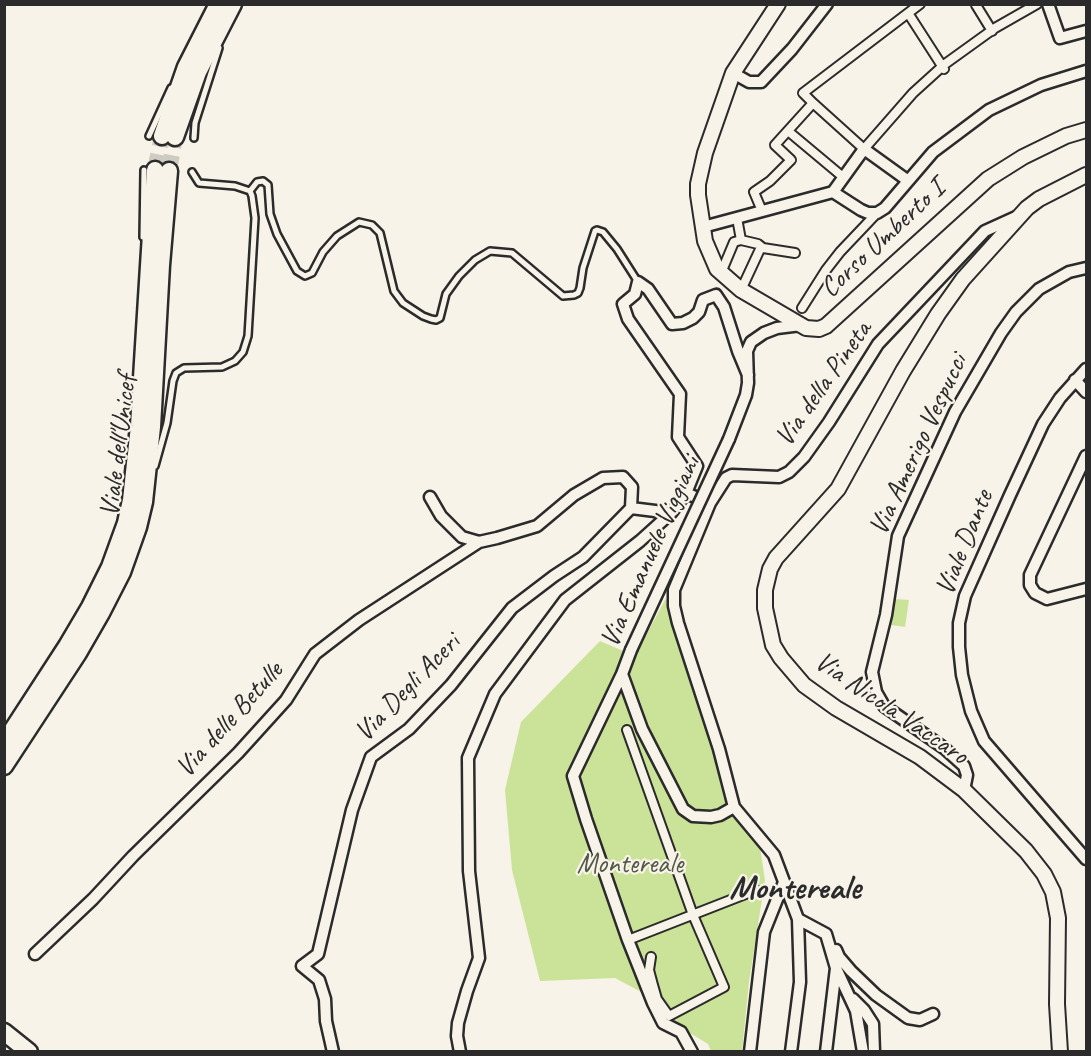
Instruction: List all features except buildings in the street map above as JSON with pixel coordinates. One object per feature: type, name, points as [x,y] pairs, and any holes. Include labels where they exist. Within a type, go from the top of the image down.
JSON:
[{"type":"main road","points":[[218,4],[186,67],[162,136],[234,4]]},
{"type":"main road","name":"Viale dell'Unicef","points":[[4,743],[90,607],[110,567],[126,523],[140,426],[156,170],[161,266],[152,427],[144,502],[138,527],[122,572],[101,613],[78,653],[4,765]]},
{"type":"main road","points":[[4,1032],[28,1052]]},
{"type":"street","points":[[719,271],[705,240],[698,184],[705,153],[733,73],[778,4]]},
{"type":"street","points":[[733,73],[749,82],[761,81],[792,50],[827,4]]},
{"type":"street","points":[[907,180],[864,149],[803,93],[920,4]]},
{"type":"street","points":[[976,4],[992,31]]},
{"type":"street","points":[[703,226],[834,192],[864,149],[913,93],[992,31],[1037,4]]},
{"type":"street","points":[[1048,4],[1060,38],[1086,31]]},
{"type":"street","points":[[908,13],[944,68]]},
{"type":"street","points":[[802,308],[833,261],[877,213],[885,208],[933,152],[989,110],[1041,85],[1086,71]]},
{"type":"street","points":[[762,211],[754,192],[770,181],[791,160],[775,145],[813,103]]},
{"type":"street","name":"Corso Umberto I","points":[[719,271],[741,290],[801,326],[813,329],[826,326],[988,179],[1023,157],[1086,129]]},
{"type":"street","points":[[788,130],[843,177]]},
{"type":"street","name":"Via Nicola Vaccaro","points":[[1060,1052],[1057,1023],[1058,918],[1053,892],[1044,874],[1026,851],[964,790],[920,757],[836,708],[804,685],[781,658],[774,645],[765,608],[765,590],[770,569],[776,558],[838,489],[903,370],[963,279],[1018,216],[1039,199],[1086,175]]},
{"type":"street","points":[[834,192],[861,210],[877,213]]},
{"type":"street","name":"Via della Pineta","points":[[734,807],[674,606],[674,590],[679,575],[710,503],[723,482],[732,475],[779,477],[789,472],[804,457],[829,422],[878,344],[986,231],[1018,216]]},
{"type":"street","points":[[737,218],[741,240]]},
{"type":"street","points":[[719,271],[734,242],[741,240],[761,247],[795,253]]},
{"type":"street","points":[[741,290],[761,247]]},
{"type":"street","name":"Via Amerigo Vespucci","points":[[964,790],[967,775],[964,766],[944,748],[884,706],[876,692],[872,672],[886,615],[898,536],[955,412],[997,339],[1016,312],[1039,288],[1069,272],[1086,268]]},
{"type":"street","points":[[460,1052],[457,1036],[458,1023],[479,958],[469,871],[468,758],[495,694],[565,600],[640,541],[670,513],[686,493],[697,466],[678,437],[680,394],[628,319],[623,304],[635,294],[638,282],[648,289],[672,324],[683,323],[693,318],[699,312],[703,300],[716,295],[724,307],[748,375]]},
{"type":"street","name":"Via Emanuele Viggiani","points":[[734,807],[711,817],[693,816],[683,809],[642,729],[622,674],[729,439],[746,395],[747,351],[751,342],[777,327],[801,326]]},
{"type":"street","name":"Viale Dante","points":[[1086,369],[1075,380],[1043,424],[979,564],[965,596],[960,623],[959,647],[962,675],[971,711],[984,741],[1086,860]]},
{"type":"street","points":[[1075,380],[1086,392]]},
{"type":"street","points":[[1086,456],[1030,575],[1030,585],[1035,593],[1047,599],[1086,589]]},
{"type":"street","name":"Via delle Betulle","points":[[35,954],[93,899],[245,745],[286,700],[315,654],[359,620],[479,542],[537,526],[574,495],[603,478],[623,477],[628,482],[632,487],[631,508]]},
{"type":"street","points":[[686,493],[710,503]]},
{"type":"street","points":[[430,496],[441,516],[462,537],[479,542]]},
{"type":"street","points":[[631,508],[670,513]]},
{"type":"street","name":"Via Degli Aceri","points":[[333,1052],[326,1021],[325,999],[319,980],[302,966],[318,954],[352,810],[371,757],[409,729],[452,685],[512,608],[554,576],[584,557],[631,508]]},
{"type":"street","points":[[622,674],[573,776],[628,940],[663,1023],[681,1032],[692,1052]]},
{"type":"street","points":[[627,730],[693,915],[724,987],[669,1016],[657,999],[649,970],[651,957]]},
{"type":"street","points":[[734,807],[774,855],[798,919],[800,982],[791,1052]]},
{"type":"street","points":[[750,1052],[764,932],[784,882]]},
{"type":"street","points":[[628,940],[756,890]]},
{"type":"street","points":[[798,919],[826,934],[832,940],[845,966],[876,995],[908,1018],[920,1020],[933,1014]]},
{"type":"street","points":[[826,934],[836,968],[856,1011],[863,1052]]},
{"type":"street","points":[[826,1052],[836,968]]},
{"type":"street","points":[[848,994],[870,1018],[874,1052]]},
{"type":"lane","points":[[194,138],[195,123],[234,4]]},
{"type":"lane","points":[[192,172],[198,183],[235,186],[250,191]]},
{"type":"lane","points":[[250,191],[257,182],[263,181],[268,185],[270,214],[277,234],[297,271],[305,276],[312,273],[323,252],[337,236],[359,222],[372,225],[380,233],[394,291],[403,303],[431,319],[440,318],[446,294],[459,276],[475,260],[490,251],[512,253],[563,296],[578,293],[583,268],[597,230],[603,232],[617,249],[638,282]]},
{"type":"lane","points":[[144,502],[167,423],[176,373],[184,368],[222,367],[235,362],[243,352],[248,336],[255,218],[255,205],[250,191]]},
{"type":"green space","name":"Montereale","points":[[666,598],[711,744],[724,799],[760,847],[765,880],[749,982],[742,1051],[711,1051],[708,1044],[667,1019],[645,994],[615,978],[540,981],[512,870],[505,790],[521,722],[600,641],[635,656]]},
{"type":"green space","points":[[895,599],[909,600],[905,627],[891,625]]},
{"type":"tunnel","points":[[155,170],[162,136]]},
{"type":"tunnel","points":[[169,171],[175,137]]},
{"type":"district","name":"Montereale","points":[[795,889]]}]
